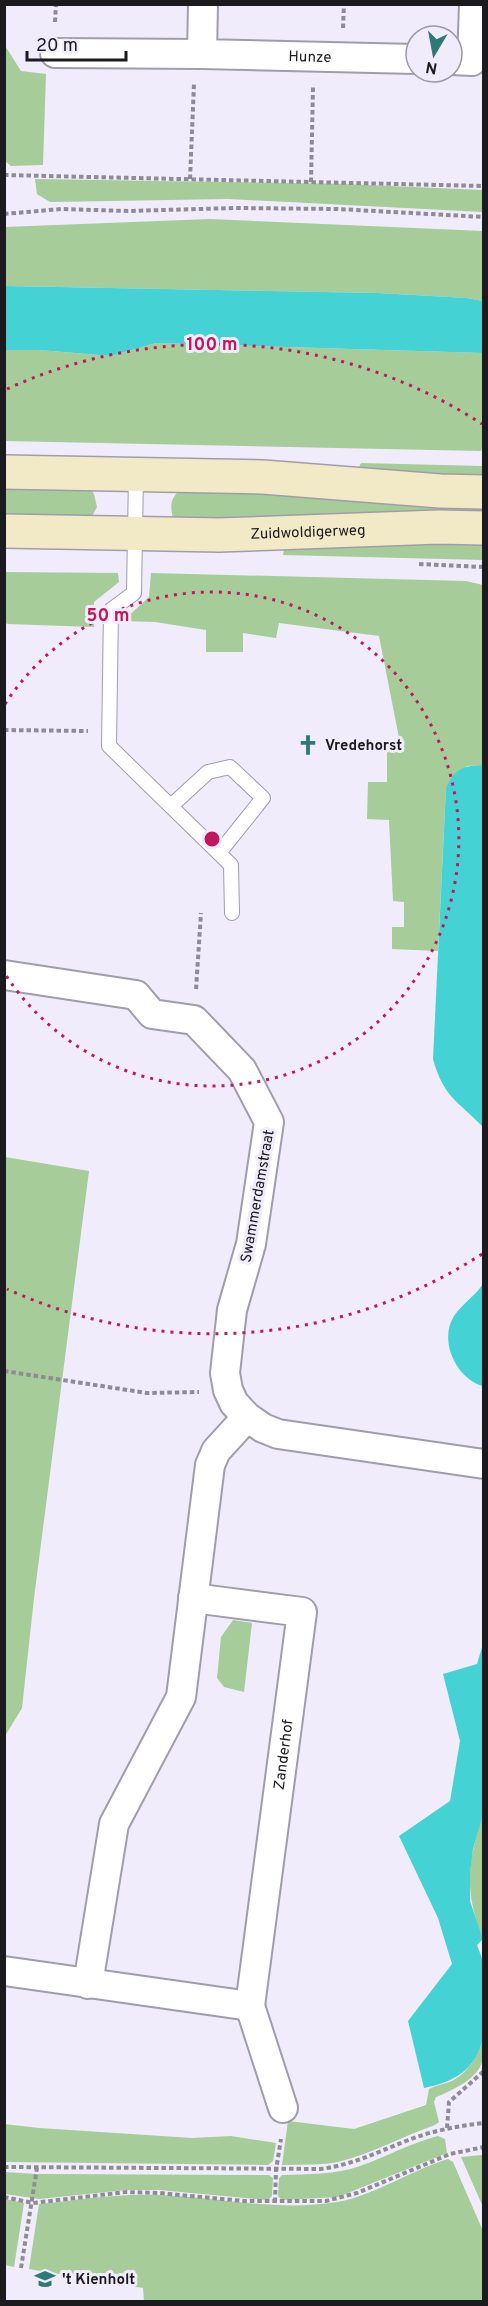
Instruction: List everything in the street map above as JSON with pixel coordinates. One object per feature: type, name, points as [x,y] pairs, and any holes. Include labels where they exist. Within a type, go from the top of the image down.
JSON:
[{"type":"main road","points":[[4,472],[263,477],[440,491],[483,492]]},
{"type":"main road","name":"Zuidwoldigerweg","points":[[4,531],[243,534],[440,527],[483,528]]},
{"type":"street","points":[[198,54],[203,4]]},
{"type":"street","points":[[464,60],[472,60],[474,4]]},
{"type":"street","name":"Hunze","points":[[55,53],[404,59]]},
{"type":"street","points":[[4,975],[136,995],[152,1014],[194,1020]]},
{"type":"street","name":"Swammerdamstraat","points":[[194,1020],[242,1070],[269,1122],[251,1244],[232,1310],[225,1372],[228,1390],[234,1403],[247,1417],[263,1428],[278,1434],[483,1464]]},
{"type":"street","points":[[88,1984],[114,1824],[181,1697],[210,1465],[216,1451],[247,1417]]},
{"type":"street","name":"Zanderhof","points":[[193,1598],[302,1612],[250,2006],[283,2108]]},
{"type":"street","points":[[4,1971],[250,2006]]},
{"type":"lane","points":[[136,475],[134,593],[111,610],[109,746],[231,866],[232,913]]},
{"type":"lane","points":[[171,806],[208,772],[230,767],[263,798],[219,853]]},
{"type":"path","points":[[190,179],[198,54]]},
{"type":"path","points":[[311,182],[313,57]]},
{"type":"path","points":[[4,174],[483,186]]},
{"type":"path","points":[[4,214],[61,209],[128,211],[236,208],[338,209],[483,217]]},
{"type":"path","points":[[4,665],[4,671]]},
{"type":"path","points":[[4,730],[109,732]]},
{"type":"path","points":[[194,1020],[201,913]]},
{"type":"path","points":[[4,1371],[89,1383]]},
{"type":"path","points":[[447,2128],[449,2102],[483,2070]]},
{"type":"path","points":[[4,2166],[321,2169],[357,2162],[404,2141],[447,2128],[483,2123]]},
{"type":"path","points":[[4,2197],[33,2203],[126,2193],[159,2193],[275,2202],[339,2199],[450,2154],[483,2147]]},
{"type":"path","points":[[21,2268],[37,2168]]},
{"type":"path","points":[[275,2202],[276,2170]]},
{"type":"green space","points":[[4,44],[21,71],[46,74],[43,165],[11,166],[5,161]]},
{"type":"green space","points":[[35,179],[344,184],[483,190],[483,212],[228,199],[50,202],[37,194]]},
{"type":"green space","points":[[210,219],[483,231],[483,301],[378,293],[5,286],[5,227]]},
{"type":"green space","points":[[156,343],[483,353],[483,445],[481,451],[5,441],[4,350],[39,350],[111,356]]},
{"type":"green space","points":[[361,463],[482,466],[483,481],[357,471]]},
{"type":"green space","points":[[5,486],[90,488],[97,507],[91,518],[5,521]]},
{"type":"green space","points":[[182,489],[483,504],[484,521],[173,518],[172,502],[175,495]]},
{"type":"green space","points":[[483,540],[483,560],[283,555],[285,545]]},
{"type":"green space","points":[[4,572],[118,573],[119,582],[94,602],[94,627],[8,624],[5,623]]},
{"type":"green space","points":[[151,573],[466,581],[483,585],[483,765],[467,766],[446,788],[438,951],[392,949],[392,927],[404,927],[404,902],[393,901],[389,820],[367,819],[368,782],[387,782],[387,751],[401,748],[379,636],[279,623],[276,638],[243,633],[243,652],[206,652],[206,630],[155,622],[123,621],[149,597]]},
{"type":"green space","points":[[5,1157],[89,1171],[22,1708],[5,1736]]},
{"type":"green space","points":[[233,1620],[252,1623],[244,1692],[224,1687],[217,1678],[221,1637]]},
{"type":"green space","points":[[483,1815],[483,1939],[473,1906],[470,1877],[474,1848]]},
{"type":"green space","points":[[483,2038],[483,2057],[477,2071],[465,2082],[436,2097],[434,2102],[439,2122],[435,2125],[338,2162],[282,2165],[288,2121],[354,2129],[426,2105],[429,2089],[458,2078],[476,2057]]},
{"type":"green space","points":[[4,2124],[192,2138],[231,2136],[276,2143],[273,2161],[268,2165],[5,2162]]},
{"type":"green space","points":[[438,2136],[445,2139],[447,2153],[338,2197],[282,2200],[278,2196],[279,2178],[282,2175],[321,2174],[351,2169]]},
{"type":"green space","points":[[482,2155],[483,2207],[461,2157]]},
{"type":"green space","points":[[448,2159],[453,2162],[483,2231],[483,2301],[144,2301],[143,2288],[29,2269],[39,2204],[143,2195],[180,2196],[270,2205],[315,2205],[351,2199]]},
{"type":"green space","points":[[4,2172],[269,2175],[273,2178],[272,2196],[268,2200],[159,2190],[126,2190],[39,2199],[5,2194]]},
{"type":"green space","points":[[5,2199],[24,2203],[14,2267],[5,2265]]},
{"type":"water","points":[[5,286],[378,293],[467,298],[483,301],[483,353],[156,343],[111,356],[39,350],[5,350]]},
{"type":"water","points":[[484,765],[483,1127],[447,1091],[433,1059],[446,788],[460,769]]},
{"type":"water","points":[[483,1284],[483,1386],[465,1376],[458,1367],[449,1347],[448,1336],[454,1316]]},
{"type":"water","points":[[483,1644],[483,1815],[473,1849],[470,1901],[483,1939],[477,1945],[483,1961],[483,2038],[475,2058],[462,2073],[445,2082],[424,2088],[408,2021],[452,1964],[438,1918],[399,1836],[450,1801],[460,1741],[443,1674],[477,1664]]},
{"type":"place","name":"Vredehorst","points":[[308,745]]},
{"type":"place","name":"'t Kienholt","points":[[45,2279]]}]
